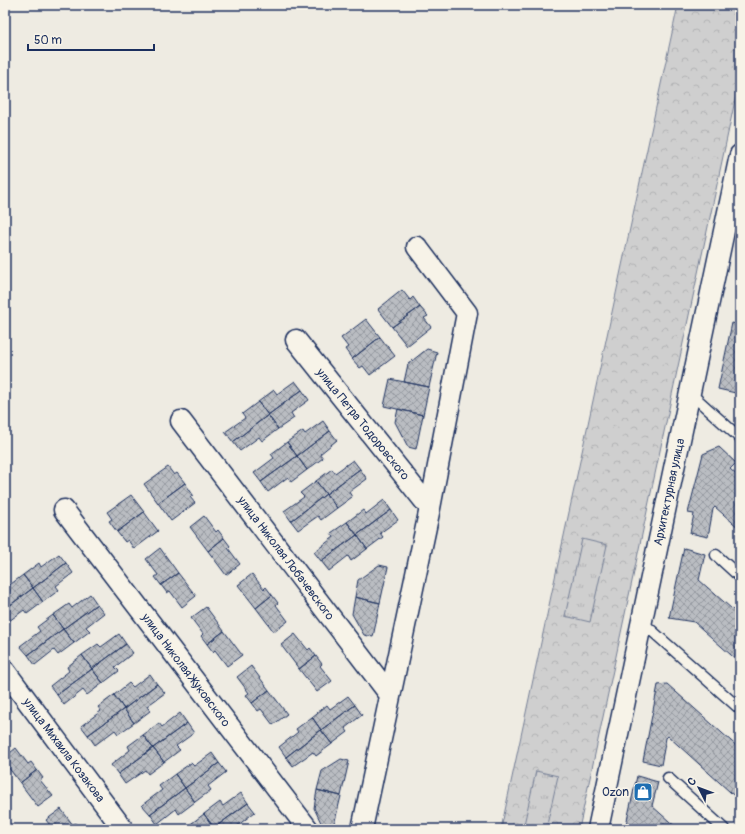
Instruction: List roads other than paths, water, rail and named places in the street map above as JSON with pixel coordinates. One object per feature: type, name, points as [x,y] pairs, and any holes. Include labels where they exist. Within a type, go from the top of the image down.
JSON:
[{"type":"street","name":"Архитектурная улица","points":[[598,829],[690,393],[738,176],[740,155]]},
{"type":"street","points":[[362,829],[430,508],[467,313],[417,247]]},
{"type":"street","name":"улица Петра Тодоровского","points":[[296,340],[430,508]]},
{"type":"street","name":"улица Николая Лобачевского","points":[[181,421],[390,695]]},
{"type":"street","name":"улица Николая Жуковского","points":[[64,510],[308,829]]},
{"type":"street","name":"улица Михаила Козакова","points":[[5,671],[123,829]]},
{"type":"lane","points":[[690,393],[740,438]]},
{"type":"lane","points":[[716,555],[740,577]]},
{"type":"lane","points":[[642,622],[740,709]]},
{"type":"lane","points":[[668,778],[724,829]]},
{"type":"place","name":"Ozon","points":[[643,792]]}]
